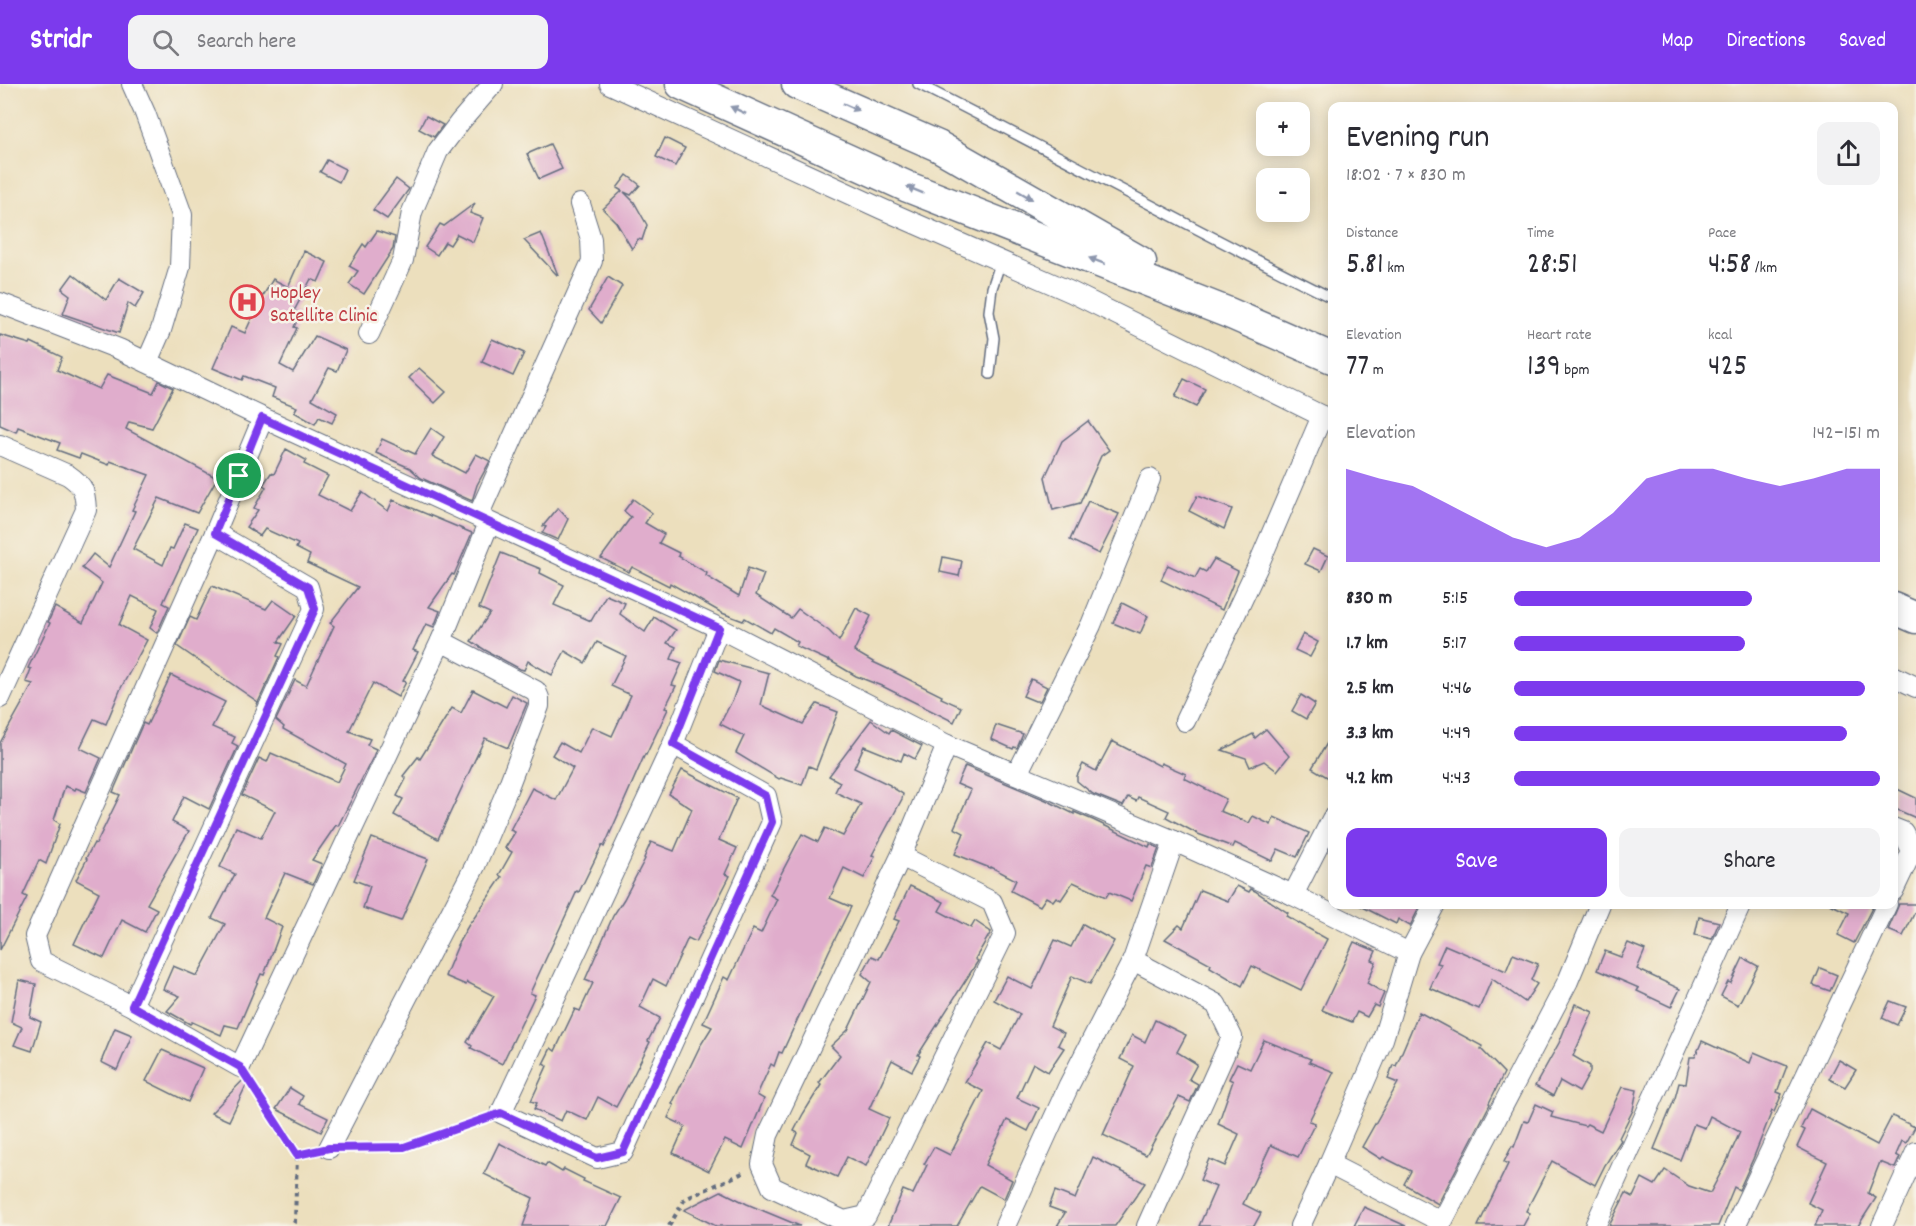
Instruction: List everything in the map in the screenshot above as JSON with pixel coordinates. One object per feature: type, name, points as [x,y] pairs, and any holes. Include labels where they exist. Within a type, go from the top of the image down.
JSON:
[{"type":"main road","points":[[681,84],[908,187],[1229,313],[1328,356]]},
{"type":"main road","points":[[797,84],[938,146],[1229,313]]},
{"type":"main road","points":[[1898,610],[1916,618]]},
{"type":"street","points":[[132,84],[145,113],[182,215],[180,267],[161,330],[147,362]]},
{"type":"street","points":[[369,334],[403,260],[412,212],[438,151],[493,84]]},
{"type":"street","points":[[610,84],[882,209],[1071,292],[1327,418],[1185,721]]},
{"type":"street","points":[[262,418],[215,533],[35,936],[41,961],[132,1006],[240,1067],[441,641],[483,519],[592,261],[591,239],[580,204]]},
{"type":"street","points":[[0,303],[119,349],[262,418],[719,628],[947,746],[1174,841],[1293,895],[1409,953]]},
{"type":"street","points":[[0,445],[76,480],[83,487],[86,510],[0,698]]},
{"type":"street","points":[[1017,774],[1090,625],[1150,479]]},
{"type":"street","points":[[132,1006],[315,609],[308,587],[215,533]]},
{"type":"street","points":[[673,744],[766,796],[772,822],[623,1152],[597,1158],[501,1113],[673,744],[719,628]]},
{"type":"street","points":[[329,1148],[475,866],[539,706],[536,691],[441,641]]},
{"type":"street","points":[[1898,678],[1916,687]]},
{"type":"street","points":[[901,856],[992,902],[1005,933],[866,1216],[844,1221],[772,1187],[762,1164],[768,1135],[901,856],[947,746]]},
{"type":"street","points":[[1293,895],[1328,827]]},
{"type":"street","points":[[1898,830],[1904,832],[1912,852],[1898,881]]},
{"type":"street","points":[[1005,1226],[1069,1085],[1133,960],[1174,841]]},
{"type":"street","points":[[1300,1226],[1383,1039],[1409,953],[1432,909]]},
{"type":"street","points":[[1329,1164],[1442,1222],[1568,981],[1598,909]]},
{"type":"street","points":[[1595,1226],[1739,909]]},
{"type":"street","points":[[1735,1226],[1885,909]]},
{"type":"street","points":[[1133,960],[1216,1004],[1232,1037],[1147,1226]]},
{"type":"street","points":[[1882,1226],[1916,1152]]},
{"type":"lane","points":[[918,84],[1040,145],[1223,244],[1328,296]]},
{"type":"lane","points":[[990,374],[994,338],[989,312],[992,288],[1001,261]]},
{"type":"path","points":[[240,1067],[297,1155],[295,1221],[292,1226]]},
{"type":"path","points":[[297,1155],[329,1148],[404,1147],[501,1113]]},
{"type":"path","points":[[669,1226],[686,1199],[762,1164]]},
{"type":"building","points":[[426,116],[443,125],[434,137],[419,129]]},
{"type":"building","points":[[665,138],[685,148],[675,166],[656,157]]},
{"type":"building","points":[[550,144],[562,169],[539,179],[527,154]]},
{"type":"building","points":[[327,160],[345,169],[339,182],[320,172]]},
{"type":"building","points":[[627,175],[640,185],[631,195],[624,192],[634,202],[647,225],[642,240],[638,239],[632,249],[616,222],[603,209],[622,191],[617,188]]},
{"type":"building","points":[[396,179],[409,189],[387,219],[373,210]]},
{"type":"building","points":[[475,203],[470,213],[483,218],[473,242],[457,234],[450,245],[445,242],[437,255],[425,247],[440,224],[444,226]]},
{"type":"building","points":[[377,231],[395,237],[393,249],[364,294],[349,284],[358,271],[349,266],[363,244],[366,247]]},
{"type":"building","points":[[541,233],[558,275],[524,240]]},
{"type":"building","points":[[304,251],[327,262],[318,282],[311,279],[294,311],[300,314],[294,327],[297,328],[280,365],[293,372],[315,336],[346,350],[337,371],[329,368],[312,399],[337,413],[332,423],[319,417],[315,424],[294,412],[297,407],[272,397],[275,388],[244,376],[242,380],[213,368],[231,327],[245,333],[262,296],[273,279],[288,287]]},
{"type":"building","points":[[73,274],[106,300],[119,278],[144,293],[135,308],[128,303],[119,333],[63,314],[70,295],[62,289]]},
{"type":"building","points":[[608,277],[622,286],[601,323],[589,310]]},
{"type":"building","points":[[0,335],[30,344],[31,342],[62,357],[57,370],[99,389],[107,375],[153,393],[159,381],[173,388],[152,428],[129,422],[126,429],[217,478],[197,513],[159,498],[133,549],[163,565],[185,523],[198,528],[163,603],[169,606],[157,633],[150,628],[158,609],[132,596],[119,625],[147,640],[121,688],[106,724],[94,719],[80,748],[101,758],[86,792],[65,786],[54,820],[60,824],[46,864],[39,860],[23,895],[27,897],[0,950],[0,743],[33,684],[26,682],[31,669],[28,668],[50,623],[48,622],[55,607],[83,623],[102,583],[82,568],[93,554],[109,567],[149,475],[110,461],[109,465],[81,454],[79,458],[57,450],[60,443],[18,427],[16,432],[0,425]]},
{"type":"building","points":[[492,339],[524,353],[513,376],[482,362]]},
{"type":"building","points":[[419,368],[446,392],[435,403],[409,378]]},
{"type":"building","points":[[1184,379],[1205,389],[1196,407],[1175,397]]},
{"type":"building","points":[[1088,421],[1109,450],[1101,456],[1080,503],[1053,510],[1045,477],[1062,441]]},
{"type":"building","points":[[431,428],[444,437],[432,456],[465,473],[476,454],[490,461],[477,485],[472,501],[421,478],[410,468],[376,453],[382,439],[415,454]]},
{"type":"building","points":[[286,449],[306,460],[304,464],[328,476],[318,495],[350,511],[362,492],[388,511],[393,500],[472,533],[454,575],[452,574],[429,607],[440,611],[434,627],[426,624],[413,650],[418,652],[403,681],[406,682],[398,697],[373,683],[349,731],[370,739],[367,745],[376,749],[373,757],[338,826],[336,825],[312,860],[322,864],[313,884],[285,873],[264,918],[282,927],[264,975],[261,974],[238,1028],[225,1025],[221,1035],[192,1022],[190,1024],[167,1011],[180,996],[163,989],[173,966],[197,976],[225,924],[212,918],[235,874],[220,867],[236,827],[261,838],[275,811],[242,795],[259,758],[267,762],[271,753],[337,782],[346,764],[283,729],[284,727],[276,720],[295,680],[306,686],[334,626],[330,623],[358,587],[307,563],[310,555],[296,548],[298,544],[265,529],[260,536],[246,527],[258,510],[254,508],[266,487],[263,485],[271,473],[274,474]]},
{"type":"building","points":[[1197,496],[1232,509],[1224,529],[1189,511]]},
{"type":"building","points":[[633,499],[652,513],[645,523],[664,534],[659,543],[679,553],[678,556],[739,596],[748,568],[764,574],[756,595],[791,618],[798,609],[839,641],[856,608],[871,616],[854,651],[961,707],[954,722],[796,646],[798,642],[774,628],[771,633],[745,618],[743,621],[722,613],[670,583],[669,586],[632,567],[629,572],[601,558],[631,517],[624,511]]},
{"type":"building","points":[[1088,501],[1119,514],[1099,554],[1070,540]]},
{"type":"building","points":[[558,508],[568,519],[558,540],[542,533],[546,527],[543,526]]},
{"type":"building","points":[[1313,549],[1328,556],[1321,571],[1305,564]]},
{"type":"building","points":[[501,553],[541,569],[540,573],[564,585],[554,605],[591,621],[606,595],[625,603],[620,614],[645,632],[654,617],[676,630],[667,643],[676,647],[671,659],[682,663],[672,685],[676,686],[665,708],[668,709],[645,754],[604,847],[602,845],[579,892],[577,891],[530,993],[535,995],[502,1064],[471,1048],[472,1046],[467,1042],[494,996],[467,982],[466,985],[445,976],[457,945],[502,877],[499,875],[512,852],[505,848],[515,832],[510,830],[532,788],[556,800],[573,768],[552,755],[560,742],[579,753],[592,727],[612,736],[631,695],[611,686],[626,656],[597,642],[585,663],[565,651],[552,675],[528,661],[524,670],[520,669],[471,641],[490,613],[479,608]]},
{"type":"building","points":[[943,557],[962,561],[959,576],[940,572]]},
{"type":"building","points":[[1214,559],[1238,571],[1222,610],[1161,580],[1168,565],[1195,578],[1200,569],[1206,572]]},
{"type":"building","points":[[212,586],[266,609],[273,600],[296,616],[278,642],[283,644],[277,656],[279,657],[256,707],[258,702],[177,646],[190,617],[196,620]]},
{"type":"building","points":[[1122,603],[1148,616],[1140,634],[1113,623]]},
{"type":"building","points":[[1303,634],[1318,642],[1310,657],[1295,650]]},
{"type":"building","points":[[719,660],[769,673],[761,705],[803,724],[817,704],[838,712],[816,769],[809,766],[802,785],[779,779],[736,753],[744,736],[720,724],[739,682],[715,671]]},
{"type":"building","points":[[171,675],[225,702],[212,727],[235,737],[232,743],[238,746],[209,809],[184,796],[172,822],[189,831],[147,904],[157,909],[145,932],[122,920],[104,958],[74,944],[99,892],[76,880],[120,795],[113,792],[143,723],[147,725]]},
{"type":"building","points":[[1031,679],[1047,687],[1040,701],[1023,696]]},
{"type":"building","points":[[473,690],[506,707],[512,695],[527,703],[508,748],[485,738],[438,839],[394,815],[403,799],[397,796],[406,779],[403,776],[418,757],[420,759],[452,708],[461,713]]},
{"type":"building","points":[[1301,695],[1315,704],[1306,719],[1292,711]]},
{"type":"building","points":[[871,720],[889,733],[891,730],[922,746],[915,759],[904,753],[901,761],[864,746],[854,768],[890,785],[903,794],[902,799],[872,855],[875,856],[864,878],[844,868],[830,898],[851,907],[782,1053],[779,1052],[774,1066],[771,1064],[757,1095],[764,1099],[743,1149],[725,1140],[709,1171],[673,1153],[685,1126],[668,1118],[674,1105],[672,1104],[700,1046],[712,1027],[703,1023],[724,977],[729,980],[753,929],[761,933],[777,899],[770,895],[802,834],[818,842],[825,828],[843,836],[861,804],[835,792],[840,782],[829,776]]},
{"type":"building","points":[[996,725],[1023,734],[1017,748],[1013,749],[991,739]]},
{"type":"building","points":[[1266,729],[1289,756],[1277,771],[1264,761],[1250,767],[1246,758],[1222,750],[1253,734],[1255,738]]},
{"type":"building","points":[[1112,741],[1160,766],[1161,763],[1186,774],[1184,778],[1226,799],[1220,811],[1249,823],[1253,816],[1271,825],[1274,817],[1309,833],[1297,857],[1278,849],[1272,861],[1235,843],[1233,847],[1198,834],[1166,817],[1169,811],[1138,797],[1136,801],[1128,797],[1123,806],[1093,794],[1077,781],[1077,776],[1083,764],[1096,771]]},
{"type":"building","points":[[1328,742],[1328,778],[1312,768]]},
{"type":"building","points":[[965,766],[1074,814],[1074,812],[1093,820],[1149,847],[1150,844],[1159,848],[1152,868],[1146,866],[1131,901],[1109,892],[1106,897],[1073,882],[1061,900],[1056,897],[1053,901],[1046,897],[1040,906],[1011,891],[1016,880],[991,867],[955,854],[964,833],[954,828],[971,790],[957,784]]},
{"type":"building","points":[[682,770],[737,798],[719,840],[737,848],[725,874],[730,876],[696,942],[688,938],[666,986],[653,979],[640,1007],[660,1018],[616,1107],[598,1097],[587,1120],[566,1110],[561,1121],[534,1109],[537,1103],[531,1101],[547,1066],[543,1064],[551,1048],[555,1051],[575,1009],[580,1011],[593,983],[585,980],[613,916],[645,859],[651,842],[674,851],[692,809],[669,794]]},
{"type":"building","points":[[1898,789],[1916,798],[1916,818],[1898,810]]},
{"type":"building","points":[[372,838],[428,859],[401,921],[363,908],[370,886],[354,880]]},
{"type":"building","points":[[910,886],[944,902],[939,911],[971,928],[975,921],[991,932],[975,959],[978,961],[918,1055],[920,1056],[912,1071],[892,1060],[869,1109],[889,1118],[866,1166],[847,1157],[837,1177],[806,1163],[810,1154],[793,1145],[798,1133],[794,1131],[821,1085],[819,1083],[840,1055],[831,1046],[848,1030],[871,982],[862,974],[872,956],[879,959],[899,921],[894,919]]},
{"type":"building","points":[[1237,886],[1249,892],[1251,889],[1255,891],[1288,913],[1286,916],[1327,939],[1301,990],[1252,966],[1242,986],[1210,967],[1211,964],[1165,939],[1179,925],[1183,928],[1200,890],[1228,901]]},
{"type":"building","points":[[1899,904],[1916,904],[1916,910],[1903,936],[1888,930]]},
{"type":"building","points":[[1367,909],[1418,909],[1410,926],[1398,919],[1396,924]]},
{"type":"building","points":[[1841,909],[1871,909],[1854,943],[1838,935],[1849,913]]},
{"type":"building","points":[[1699,917],[1719,922],[1712,939],[1695,935]]},
{"type":"building","points":[[1083,924],[1114,941],[1090,984],[1072,976],[1050,1026],[1064,1033],[1058,1045],[1064,1048],[1048,1072],[1033,1063],[1017,1098],[1039,1108],[1028,1131],[1007,1120],[985,1165],[1012,1180],[1004,1199],[980,1186],[957,1226],[888,1226],[903,1190],[913,1194],[927,1165],[924,1164],[934,1147],[950,1155],[983,1091],[965,1082],[988,1043],[1001,1050],[1020,1014],[994,1000],[1007,976],[1032,989],[1055,940],[1071,947]]},
{"type":"building","points":[[1354,942],[1376,951],[1372,960],[1376,962],[1367,983],[1384,993],[1378,1007],[1374,1005],[1367,1017],[1357,1012],[1352,1022],[1322,1010]]},
{"type":"building","points":[[1628,943],[1645,950],[1637,969],[1680,989],[1671,1007],[1637,991],[1639,988],[1597,970],[1605,951],[1621,957]]},
{"type":"building","points":[[1445,945],[1506,971],[1513,954],[1538,964],[1531,980],[1537,984],[1525,1002],[1492,979],[1479,1009],[1430,988],[1441,964],[1437,963]]},
{"type":"building","points":[[1743,958],[1758,966],[1738,1005],[1721,996],[1728,982],[1731,983]]},
{"type":"building","points":[[1820,968],[1837,975],[1830,991],[1813,985]]},
{"type":"building","points":[[19,980],[36,984],[30,1017],[41,1022],[32,1051],[14,1045],[22,1027],[11,1022]]},
{"type":"building","points":[[1890,1001],[1906,1007],[1897,1025],[1882,1018]]},
{"type":"building","points":[[1575,1004],[1593,1012],[1573,1056],[1590,1066],[1590,1072],[1579,1092],[1560,1081],[1553,1096],[1535,1086],[1559,1043]]},
{"type":"building","points":[[1419,1012],[1482,1046],[1481,1049],[1504,1073],[1438,1204],[1404,1184],[1411,1171],[1383,1157],[1381,1159],[1362,1147],[1398,1083],[1388,1079],[1393,1065],[1396,1066]]},
{"type":"building","points":[[1155,1020],[1186,1035],[1177,1052],[1197,1064],[1189,1079],[1198,1084],[1190,1102],[1179,1097],[1146,1155],[1103,1135],[1134,1066],[1120,1059],[1132,1035],[1145,1042]]},
{"type":"building","points":[[115,1028],[132,1035],[117,1070],[101,1062]]},
{"type":"building","points":[[1264,1040],[1311,1059],[1309,1062],[1334,1072],[1309,1121],[1315,1123],[1298,1157],[1271,1145],[1243,1204],[1261,1213],[1254,1226],[1199,1226],[1216,1187],[1200,1180],[1209,1159],[1225,1166],[1239,1134],[1218,1124],[1233,1081],[1229,1079],[1237,1063],[1250,1069]]},
{"type":"building","points":[[1702,1041],[1750,1063],[1754,1052],[1787,1066],[1777,1092],[1782,1094],[1774,1112],[1772,1111],[1739,1190],[1734,1187],[1718,1226],[1609,1226],[1626,1193],[1633,1197],[1642,1178],[1655,1185],[1665,1170],[1689,1186],[1710,1193],[1727,1161],[1740,1132],[1710,1116],[1705,1128],[1694,1124],[1680,1160],[1654,1149],[1679,1083],[1686,1084],[1690,1057],[1695,1057]]},
{"type":"building","points":[[162,1050],[203,1068],[188,1102],[146,1081]]},
{"type":"building","points":[[1839,1060],[1856,1070],[1845,1087],[1829,1079]]},
{"type":"building","points":[[248,1075],[250,1077],[229,1121],[211,1113]]},
{"type":"building","points":[[1622,1087],[1637,1090],[1633,1110],[1619,1138],[1621,1140],[1595,1185],[1552,1161],[1526,1211],[1530,1213],[1523,1226],[1478,1226],[1508,1164],[1504,1162],[1512,1146],[1514,1147],[1524,1121],[1528,1122],[1536,1104],[1553,1112],[1551,1117],[1585,1126],[1587,1124],[1601,1131]]},
{"type":"building","points":[[290,1088],[303,1096],[299,1104],[328,1118],[321,1132],[276,1109]]},
{"type":"building","points":[[1810,1109],[1877,1145],[1892,1116],[1915,1127],[1906,1143],[1902,1141],[1896,1155],[1900,1157],[1895,1168],[1880,1162],[1868,1193],[1876,1198],[1858,1226],[1815,1226],[1822,1210],[1808,1203],[1827,1162],[1797,1147],[1805,1130],[1801,1128]]},
{"type":"building","points":[[499,1143],[545,1166],[547,1163],[562,1172],[564,1169],[584,1179],[583,1181],[621,1198],[607,1226],[523,1226],[533,1198],[484,1174]]},
{"type":"building","points":[[1093,1157],[1145,1183],[1115,1226],[1057,1226],[1065,1213],[1049,1207],[1055,1191],[1075,1199]]},
{"type":"building","points":[[721,1191],[800,1226],[716,1226],[684,1210]]},
{"type":"building","points":[[1364,1207],[1406,1226],[1354,1226]]},
{"type":"place","name":"Hopley Satellite Clinic","points":[[247,302]]},
{"type":"route","points":[[262,418],[719,628],[673,744],[766,796],[772,822],[623,1152],[597,1158],[501,1113],[404,1147],[329,1148],[297,1155],[240,1067],[132,1006],[315,609],[308,587],[215,533],[239,476],[262,418]]}]
